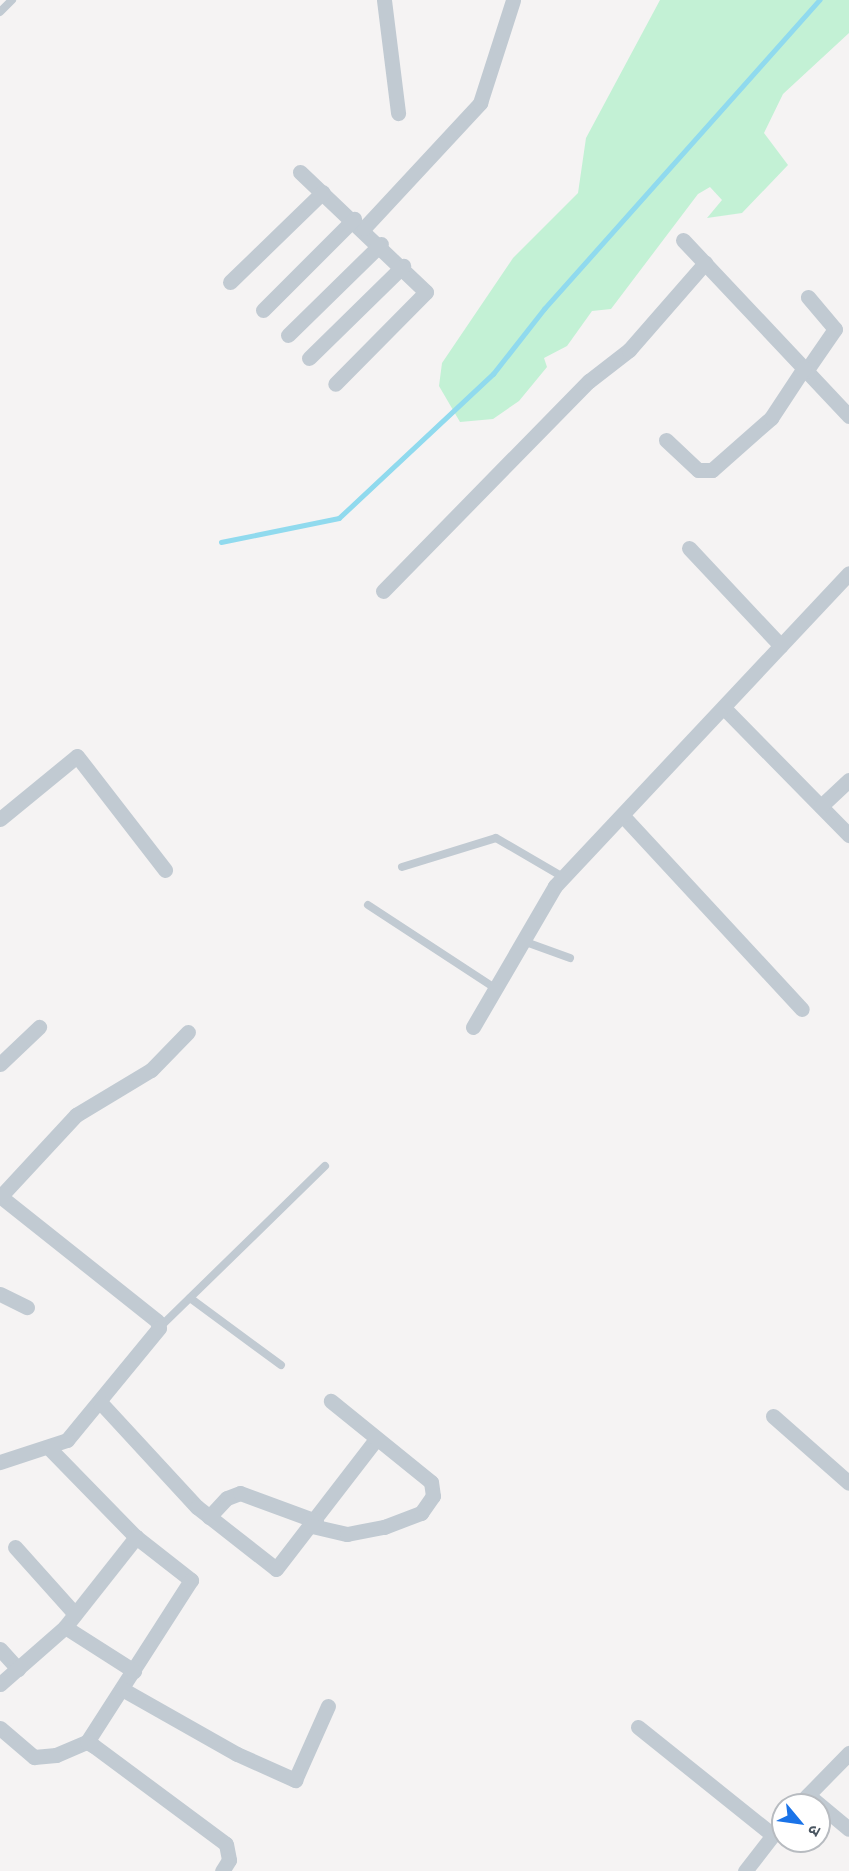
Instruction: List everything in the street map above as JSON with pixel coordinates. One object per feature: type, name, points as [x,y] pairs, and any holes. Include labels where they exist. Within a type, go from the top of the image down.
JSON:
[{"type":"street","points":[[384,0],[398,113]]},
{"type":"street","points":[[263,310],[359,223],[480,103],[513,0]]},
{"type":"street","points":[[300,172],[359,223],[424,286],[424,298],[335,384]]},
{"type":"street","points":[[230,282],[323,192]]},
{"type":"street","points":[[683,240],[849,417]]},
{"type":"street","points":[[288,335],[381,244]]},
{"type":"street","points":[[383,591],[589,381],[629,350],[705,263]]},
{"type":"street","points":[[309,358],[403,266]]},
{"type":"street","points":[[666,441],[698,470],[712,470],[771,418],[836,329],[808,297]]},
{"type":"street","points":[[688,548],[780,646]]},
{"type":"street","points":[[473,1027],[522,940],[563,877],[725,709],[780,646],[849,573]]},
{"type":"street","points":[[725,709],[849,835]]},
{"type":"street","points":[[0,819],[77,756],[165,870]]},
{"type":"street","points":[[821,806],[849,780]]},
{"type":"street","points":[[623,816],[802,1009]]},
{"type":"street","points":[[0,1064],[39,1027]]},
{"type":"street","points":[[0,1462],[68,1440],[159,1328],[157,1321],[0,1196],[76,1115],[151,1070],[188,1032]]},
{"type":"street","points":[[0,1294],[27,1307]]},
{"type":"street","points":[[209,1517],[226,1498],[240,1493],[314,1523],[356,1533],[408,1520],[427,1507],[433,1496],[431,1482],[331,1401]]},
{"type":"street","points":[[100,1402],[209,1517],[276,1569],[314,1523],[376,1439]]},
{"type":"street","points":[[773,1416],[849,1483]]},
{"type":"street","points":[[2,1735],[24,1752],[46,1758],[87,1742],[191,1580],[136,1537],[49,1448]]},
{"type":"street","points":[[0,1684],[65,1627],[136,1537]]},
{"type":"street","points":[[15,1547],[75,1614]]},
{"type":"street","points":[[65,1627],[134,1671]]},
{"type":"street","points":[[0,1649],[18,1669]]},
{"type":"street","points":[[122,1689],[237,1755],[295,1780],[328,1706]]},
{"type":"street","points":[[638,1727],[771,1833]]},
{"type":"street","points":[[87,1742],[226,1844],[229,1860],[222,1871]]},
{"type":"street","points":[[810,1793],[849,1753]]},
{"type":"street","points":[[831,1818],[849,1829]]},
{"type":"street","points":[[745,1871],[771,1838]]},
{"type":"lane","points":[[0,12],[12,0]]},
{"type":"lane","points":[[402,867],[496,838],[563,877]]},
{"type":"lane","points":[[368,905],[495,988]]},
{"type":"lane","points":[[522,940],[570,958]]},
{"type":"lane","points":[[159,1328],[325,1166]]},
{"type":"lane","points":[[190,1298],[281,1365]]},
{"type":"green space","points":[[660,0],[849,0],[849,33],[783,94],[764,133],[788,165],[742,213],[707,218],[722,200],[710,187],[698,194],[611,309],[592,311],[567,346],[544,358],[547,367],[519,401],[493,419],[460,422],[439,386],[442,363],[513,258],[578,193],[586,138]]},
{"type":"waterway","points":[[221,542],[339,518],[493,374],[544,309],[819,0]]}]
